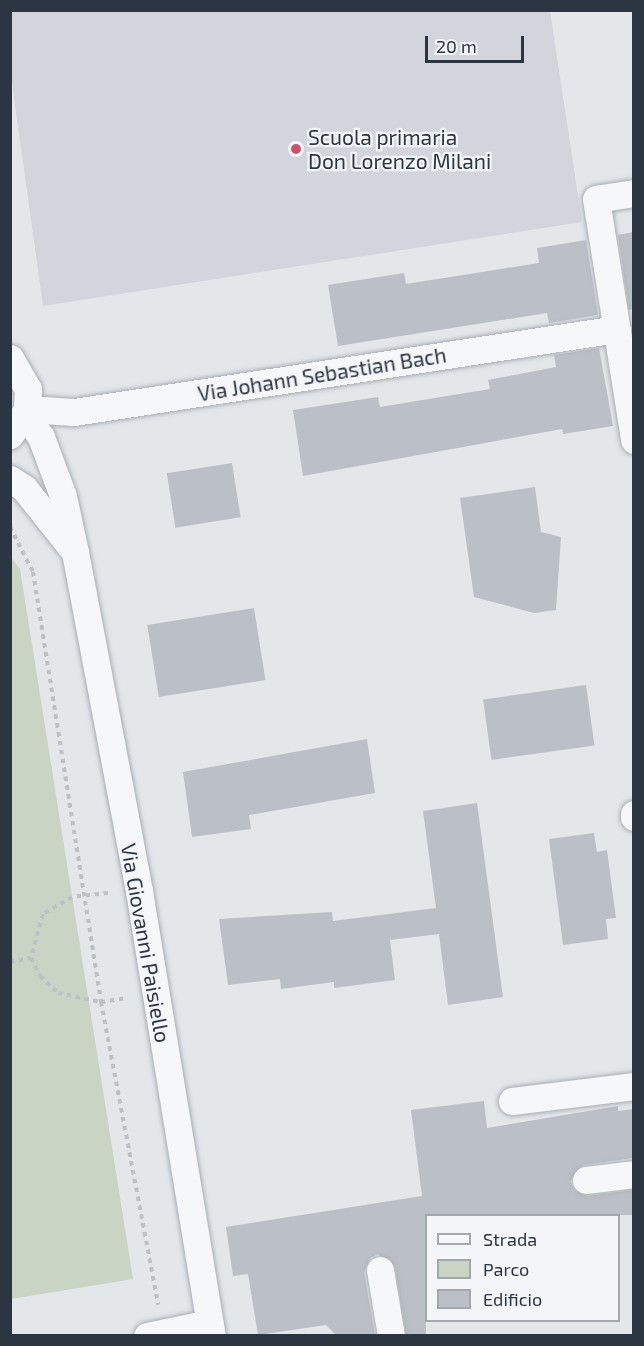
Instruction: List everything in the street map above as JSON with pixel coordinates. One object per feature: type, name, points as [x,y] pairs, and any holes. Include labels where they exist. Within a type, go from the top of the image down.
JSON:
[{"type":"street","points":[[633,193],[596,199],[633,432]]},
{"type":"street","name":"Via Johann Sebastian Bach","points":[[21,419],[617,329]]},
{"type":"street","points":[[10,357],[28,389],[21,419]]},
{"type":"street","name":"Via Giovanni Paisiello","points":[[21,419],[41,437],[63,496],[75,552],[139,891],[211,1329]]},
{"type":"street","name":"Via Giovanni Paisiello","points":[[10,479],[24,488],[75,552]]},
{"type":"street","points":[[512,1101],[633,1086]]},
{"type":"street","points":[[586,1180],[633,1173]]},
{"type":"street","points":[[380,1270],[391,1335]]},
{"type":"street","points":[[155,1334],[211,1329]]},
{"type":"path","points":[[10,527],[33,572],[88,895],[101,1002],[155,1334]]},
{"type":"path","points":[[139,891],[72,897],[43,914],[31,958],[40,976],[58,993],[101,1002],[155,993]]},
{"type":"path","points":[[10,962],[31,958]]},
{"type":"shaded area","name":"Scuola primaria Don Lorenzo Milani","points":[[10,11],[550,11],[582,222],[43,306],[11,76]]},
{"type":"green space","points":[[10,556],[20,569],[133,1279],[11,1299]]},
{"type":"building","points":[[633,232],[633,309],[629,310],[618,235]]},
{"type":"building","points":[[586,240],[598,315],[549,323],[547,313],[338,346],[328,285],[404,273],[406,284],[539,263],[537,248]]},
{"type":"building","points":[[599,348],[613,426],[563,434],[562,429],[303,476],[293,410],[378,397],[380,407],[490,389],[488,380],[556,367],[554,355]]},
{"type":"building","points":[[232,463],[241,517],[175,528],[167,473]]},
{"type":"building","points":[[535,487],[541,532],[561,537],[556,610],[534,613],[474,597],[460,498]]},
{"type":"building","points":[[254,608],[265,680],[159,697],[147,625]]},
{"type":"building","points":[[586,685],[594,745],[492,760],[483,699]]},
{"type":"building","points":[[367,739],[375,793],[249,815],[251,829],[192,837],[183,772]]},
{"type":"building","points":[[477,803],[503,997],[448,1005],[439,934],[390,940],[395,980],[334,988],[334,982],[281,989],[280,979],[228,985],[219,919],[332,912],[333,921],[436,908],[423,811]]},
{"type":"building","points":[[594,833],[597,852],[607,850],[616,918],[606,919],[608,939],[563,945],[549,839]]},
{"type":"building","points":[[484,1101],[487,1128],[618,1106],[618,1111],[633,1109],[633,1158],[583,1165],[570,1181],[574,1190],[587,1196],[633,1190],[633,1215],[425,1214],[426,1335],[406,1335],[395,1267],[378,1254],[370,1258],[364,1272],[375,1335],[336,1335],[326,1325],[258,1335],[248,1274],[233,1276],[226,1227],[422,1196],[411,1110]]},
{"type":"place","name":"Scuola primaria Don Lorenzo Milani","points":[[296,149]]}]
